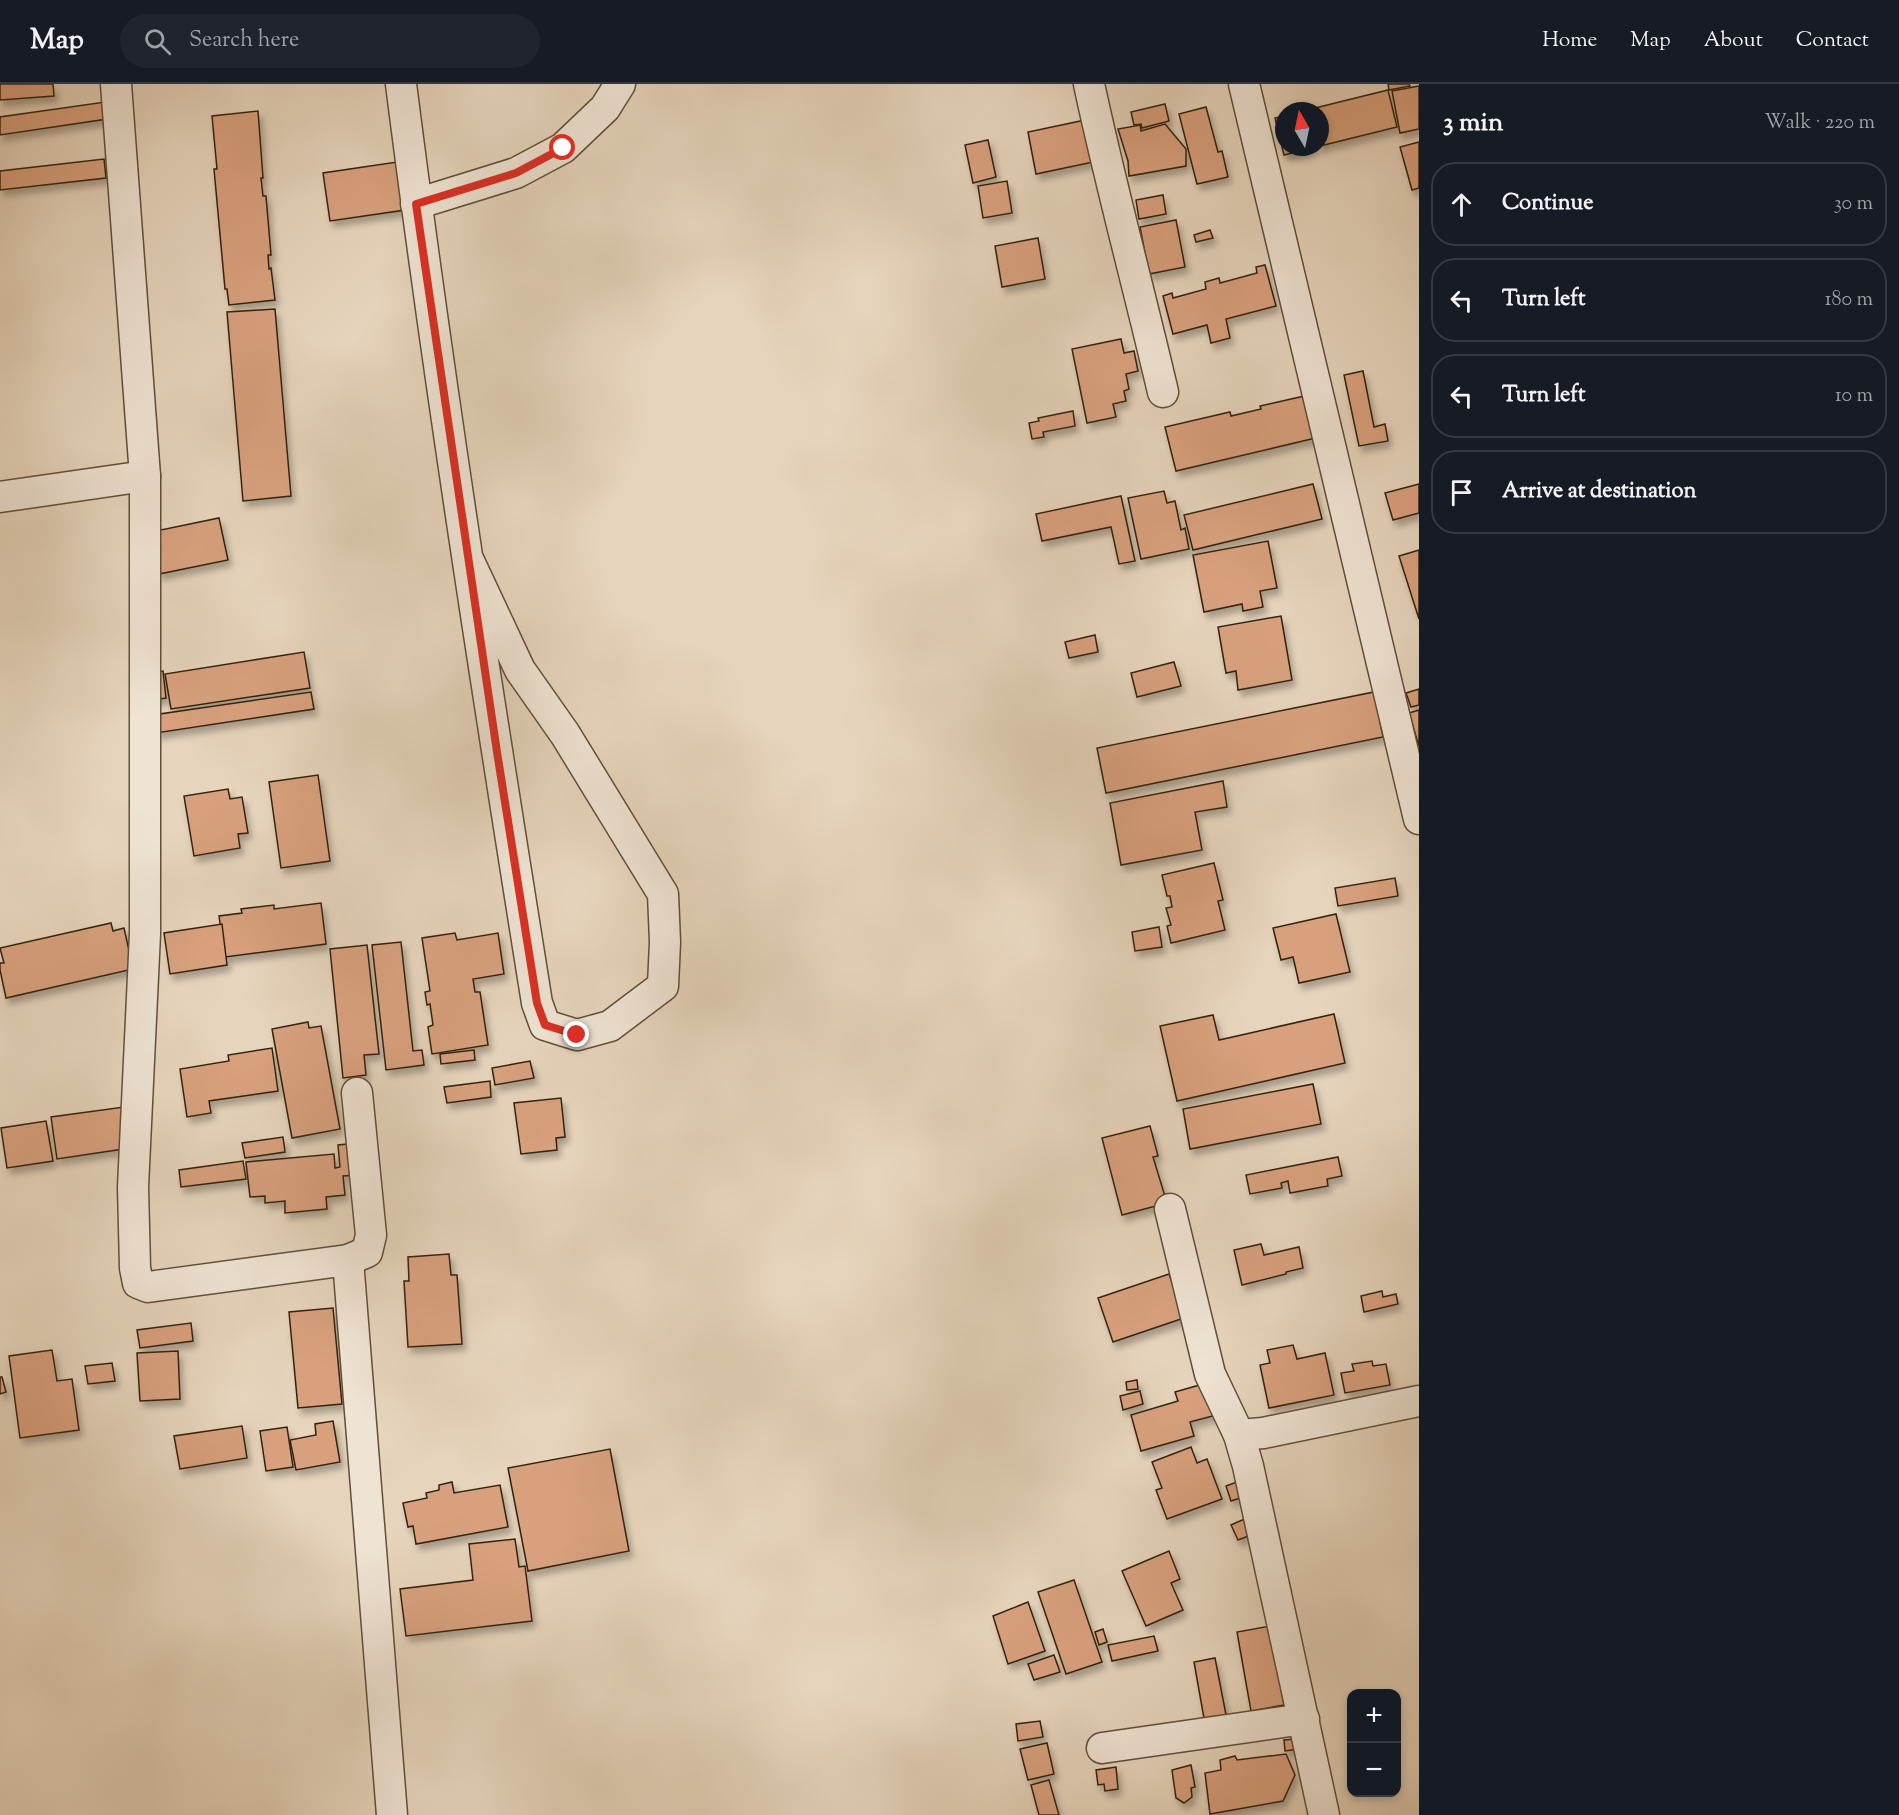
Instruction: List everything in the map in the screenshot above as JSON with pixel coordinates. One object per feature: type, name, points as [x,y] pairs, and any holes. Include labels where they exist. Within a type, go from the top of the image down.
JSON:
[{"type":"street","points":[[116,84],[145,476],[145,934],[133,1187],[135,1268],[138,1283],[148,1287],[348,1260],[367,1252],[371,1235],[357,1093]]},
{"type":"street","points":[[401,84],[416,204],[468,559],[537,1003],[545,1025],[577,1035],[610,1026],[663,986],[665,942],[663,894],[565,734],[520,670],[468,559]]},
{"type":"street","points":[[416,204],[516,173],[563,148],[605,108],[620,84]]},
{"type":"street","points":[[1089,84],[1111,185],[1163,392]]},
{"type":"street","points":[[1244,84],[1419,819]]},
{"type":"street","points":[[0,497],[145,476]]},
{"type":"street","points":[[1170,1209],[1210,1374],[1239,1434],[1324,1815]]},
{"type":"street","points":[[348,1260],[392,1815]]},
{"type":"street","points":[[1239,1434],[1263,1433],[1419,1401]]},
{"type":"street","points":[[1102,1748],[1304,1719]]},
{"type":"building","points":[[0,84],[53,84],[54,96],[0,100]]},
{"type":"building","points":[[1388,84],[1409,84],[1410,86],[1389,90]]},
{"type":"building","points":[[1419,86],[1419,129],[1400,133],[1392,91]]},
{"type":"building","points":[[1388,90],[1397,127],[1329,144],[1329,105]]},
{"type":"building","points":[[105,102],[107,119],[0,135],[0,117]]},
{"type":"building","points":[[1165,104],[1169,121],[1142,128],[1141,124],[1134,125],[1131,112]]},
{"type":"building","points":[[1206,107],[1218,152],[1222,151],[1228,177],[1197,184],[1179,114]]},
{"type":"building","points":[[258,111],[263,178],[261,178],[263,196],[266,196],[271,255],[268,255],[269,269],[271,268],[275,300],[229,305],[227,289],[225,289],[214,169],[217,169],[212,116]]},
{"type":"building","points":[[1090,119],[1098,161],[1036,174],[1028,132]]},
{"type":"building","points":[[1165,124],[1186,149],[1186,166],[1129,176],[1128,161],[1118,129],[1140,125],[1141,131]]},
{"type":"building","points":[[988,140],[996,177],[973,183],[965,145]]},
{"type":"building","points":[[1419,142],[1419,188],[1412,190],[1400,147]]},
{"type":"building","points":[[104,159],[106,178],[0,190],[0,171]]},
{"type":"building","points":[[397,162],[405,210],[330,221],[323,173]]},
{"type":"building","points":[[1007,181],[1012,213],[983,218],[978,186]]},
{"type":"building","points":[[1163,195],[1166,214],[1139,219],[1136,200]]},
{"type":"building","points":[[1176,220],[1185,267],[1149,274],[1140,227]]},
{"type":"building","points":[[1210,230],[1213,238],[1196,242],[1194,235]]},
{"type":"building","points":[[1038,238],[1045,279],[1002,287],[995,246]]},
{"type":"building","points":[[1265,265],[1276,306],[1226,319],[1230,338],[1211,343],[1207,325],[1173,334],[1163,296],[1172,293],[1173,298],[1206,289],[1205,282],[1219,278],[1220,283],[1257,273],[1256,267]]},
{"type":"building","points":[[275,309],[291,496],[243,501],[227,312]]},
{"type":"building","points":[[1121,339],[1124,353],[1134,351],[1138,371],[1126,374],[1129,389],[1124,391],[1126,401],[1113,404],[1116,417],[1087,423],[1072,349]]},
{"type":"building","points":[[1363,371],[1374,427],[1385,424],[1388,441],[1359,446],[1344,375]]},
{"type":"building","points":[[1309,395],[1320,437],[1176,471],[1165,427],[1230,412],[1231,416],[1261,409],[1260,406]]},
{"type":"building","points":[[1073,411],[1075,426],[1043,432],[1044,437],[1032,439],[1029,423],[1039,421],[1038,418]]},
{"type":"building","points":[[1313,484],[1322,519],[1193,550],[1184,515]]},
{"type":"building","points":[[1419,484],[1419,513],[1393,520],[1385,493]]},
{"type":"building","points":[[1164,491],[1167,503],[1175,501],[1181,530],[1185,528],[1189,549],[1141,559],[1128,498]]},
{"type":"building","points":[[1121,496],[1135,561],[1119,564],[1111,527],[1042,541],[1036,514]]},
{"type":"building","points":[[219,518],[228,560],[159,574],[151,532]]},
{"type":"building","points":[[1268,541],[1277,588],[1260,591],[1263,607],[1243,611],[1242,604],[1204,612],[1193,555]]},
{"type":"building","points":[[1419,550],[1419,619],[1399,556]]},
{"type":"building","points":[[1281,616],[1292,680],[1238,690],[1236,671],[1226,673],[1218,627]]},
{"type":"building","points":[[1095,635],[1098,652],[1069,658],[1065,642]]},
{"type":"building","points":[[304,652],[310,688],[171,709],[165,674]]},
{"type":"building","points":[[1174,662],[1181,686],[1137,697],[1131,673]]},
{"type":"building","points":[[163,671],[166,698],[153,700],[149,673]]},
{"type":"building","points":[[1419,689],[1419,705],[1411,707],[1406,693]]},
{"type":"building","points":[[311,692],[314,709],[156,733],[153,715]]},
{"type":"building","points":[[1374,692],[1383,737],[1106,793],[1097,748]]},
{"type":"building","points":[[1419,710],[1419,746],[1409,713]]},
{"type":"building","points":[[318,775],[330,861],[281,868],[269,782]]},
{"type":"building","points":[[1223,781],[1227,807],[1195,812],[1202,850],[1121,865],[1110,803]]},
{"type":"building","points":[[228,789],[230,799],[242,797],[248,833],[238,834],[240,848],[194,856],[184,796]]},
{"type":"building","points":[[1214,863],[1223,900],[1218,901],[1225,930],[1171,943],[1167,926],[1171,925],[1166,908],[1172,907],[1162,875]]},
{"type":"building","points":[[1395,878],[1398,896],[1338,906],[1335,888]]},
{"type":"building","points":[[321,903],[326,944],[225,957],[219,916],[242,913],[241,909],[274,905],[274,909]]},
{"type":"building","points":[[1336,914],[1350,972],[1299,983],[1293,957],[1281,960],[1273,928]]},
{"type":"building","points":[[111,923],[113,931],[124,928],[133,969],[6,998],[0,970],[0,963],[4,963],[0,948]]},
{"type":"building","points":[[222,924],[227,965],[170,974],[164,933]]},
{"type":"building","points":[[1159,927],[1162,947],[1135,951],[1132,932]]},
{"type":"building","points":[[455,933],[457,940],[498,933],[504,974],[473,979],[475,992],[480,992],[488,1045],[432,1054],[428,1027],[433,1025],[430,1004],[427,1005],[425,992],[430,991],[422,938]]},
{"type":"building","points":[[401,942],[413,1051],[422,1050],[424,1065],[386,1070],[372,945]]},
{"type":"building","points":[[367,945],[379,1054],[364,1055],[366,1075],[343,1078],[330,949]]},
{"type":"building","points":[[1334,1014],[1345,1063],[1177,1101],[1160,1026],[1213,1015],[1219,1040]]},
{"type":"building","points":[[308,1022],[309,1028],[321,1026],[340,1129],[292,1138],[272,1029]]},
{"type":"building","points":[[272,1048],[278,1091],[209,1101],[211,1113],[187,1117],[180,1069],[229,1061],[228,1055]]},
{"type":"building","points":[[474,1050],[475,1060],[441,1064],[440,1054]]},
{"type":"building","points":[[530,1061],[534,1078],[495,1085],[492,1068]]},
{"type":"building","points":[[490,1081],[491,1097],[447,1103],[444,1087]]},
{"type":"building","points":[[1313,1084],[1321,1124],[1190,1149],[1183,1109]]},
{"type":"building","points":[[561,1098],[565,1137],[556,1138],[557,1150],[521,1154],[514,1103]]},
{"type":"building","points":[[124,1107],[130,1148],[57,1159],[51,1117]]},
{"type":"building","points":[[46,1121],[53,1161],[7,1168],[1,1128]]},
{"type":"building","points":[[1150,1126],[1158,1156],[1153,1157],[1167,1203],[1122,1215],[1102,1138]]},
{"type":"building","points":[[283,1137],[285,1152],[245,1158],[242,1143]]},
{"type":"building","points":[[357,1143],[360,1175],[343,1176],[345,1195],[326,1197],[327,1209],[285,1213],[285,1201],[265,1203],[265,1196],[250,1197],[246,1162],[334,1154],[335,1168],[340,1167],[338,1145]]},
{"type":"building","points":[[1338,1157],[1342,1176],[1327,1179],[1328,1186],[1290,1193],[1288,1181],[1281,1183],[1282,1188],[1250,1194],[1246,1175]]},
{"type":"building","points":[[243,1161],[246,1179],[181,1187],[179,1170]]},
{"type":"building","points":[[1261,1244],[1264,1255],[1299,1247],[1303,1268],[1242,1285],[1234,1250]]},
{"type":"building","points":[[449,1254],[451,1275],[457,1275],[462,1344],[408,1347],[404,1281],[409,1281],[408,1257]]},
{"type":"building","points":[[1169,1274],[1184,1318],[1113,1342],[1098,1298]]},
{"type":"building","points":[[1382,1291],[1383,1297],[1396,1294],[1398,1304],[1364,1312],[1361,1296]]},
{"type":"building","points":[[333,1308],[342,1404],[298,1408],[289,1312]]},
{"type":"building","points":[[191,1323],[193,1341],[140,1348],[137,1330]]},
{"type":"building","points":[[1293,1345],[1297,1359],[1325,1353],[1334,1395],[1269,1408],[1260,1365],[1270,1363],[1267,1350]]},
{"type":"building","points":[[52,1350],[57,1381],[72,1379],[79,1430],[20,1438],[9,1356]]},
{"type":"building","points":[[178,1351],[180,1399],[140,1401],[137,1353]]},
{"type":"building","points":[[1372,1361],[1373,1366],[1386,1364],[1390,1385],[1345,1393],[1341,1373],[1354,1371],[1352,1364]]},
{"type":"building","points":[[112,1363],[115,1381],[88,1384],[85,1366]]},
{"type":"building","points":[[0,1377],[2,1377],[6,1392],[0,1394]]},
{"type":"building","points":[[1137,1380],[1138,1389],[1127,1390],[1126,1382]]},
{"type":"building","points":[[1210,1382],[1220,1414],[1190,1422],[1194,1436],[1141,1451],[1131,1415],[1178,1401],[1175,1392]]},
{"type":"building","points":[[1140,1391],[1143,1404],[1123,1410],[1120,1396]]},
{"type":"building","points":[[333,1421],[340,1462],[296,1470],[290,1440],[316,1435],[315,1424]]},
{"type":"building","points":[[242,1426],[247,1458],[180,1469],[174,1436]]},
{"type":"building","points":[[287,1427],[293,1467],[266,1471],[260,1431]]},
{"type":"building","points":[[1191,1447],[1197,1463],[1207,1459],[1222,1499],[1167,1519],[1156,1490],[1162,1488],[1152,1462]]},
{"type":"building","points":[[610,1449],[629,1551],[528,1571],[508,1468]]},
{"type":"building","points":[[452,1482],[454,1493],[500,1485],[508,1527],[416,1544],[413,1526],[408,1527],[403,1503],[427,1498],[426,1493],[439,1490],[439,1485]]},
{"type":"building","points":[[1237,1482],[1243,1497],[1231,1501],[1226,1486]]},
{"type":"building","points":[[1249,1517],[1256,1533],[1238,1540],[1231,1525]]},
{"type":"building","points":[[515,1539],[519,1567],[525,1566],[532,1621],[406,1636],[400,1589],[473,1580],[469,1544]]},
{"type":"building","points":[[1169,1551],[1180,1579],[1171,1583],[1183,1610],[1146,1626],[1122,1571]]},
{"type":"building","points":[[1074,1580],[1102,1662],[1066,1674],[1038,1592]]},
{"type":"building","points":[[1028,1602],[1045,1651],[1008,1664],[993,1616]]},
{"type":"building","points":[[1270,1626],[1284,1705],[1251,1711],[1237,1632]]},
{"type":"building","points":[[1103,1629],[1107,1642],[1099,1645],[1095,1632]]},
{"type":"building","points":[[1154,1636],[1158,1651],[1112,1661],[1108,1645]]},
{"type":"building","points":[[1054,1655],[1060,1672],[1034,1680],[1028,1664]]},
{"type":"building","points":[[1215,1658],[1227,1720],[1205,1724],[1194,1662]]},
{"type":"building","points":[[1040,1721],[1043,1737],[1018,1741],[1016,1724]]},
{"type":"building","points":[[1297,1739],[1299,1749],[1285,1751],[1284,1740]]},
{"type":"building","points":[[1047,1743],[1054,1774],[1028,1780],[1020,1749]]},
{"type":"building","points":[[1286,1754],[1295,1775],[1283,1801],[1210,1814],[1205,1773],[1221,1770],[1220,1760],[1235,1756],[1237,1760]]},
{"type":"building","points":[[1191,1765],[1195,1787],[1191,1788],[1192,1797],[1184,1803],[1176,1798],[1172,1770]]},
{"type":"building","points":[[1116,1767],[1118,1789],[1105,1791],[1104,1784],[1098,1785],[1096,1770]]},
{"type":"building","points":[[1049,1780],[1059,1815],[1039,1815],[1031,1785]]},
{"type":"route","points":[[563,148],[516,173],[416,204],[497,752],[537,1003],[545,1025],[577,1035]]}]
